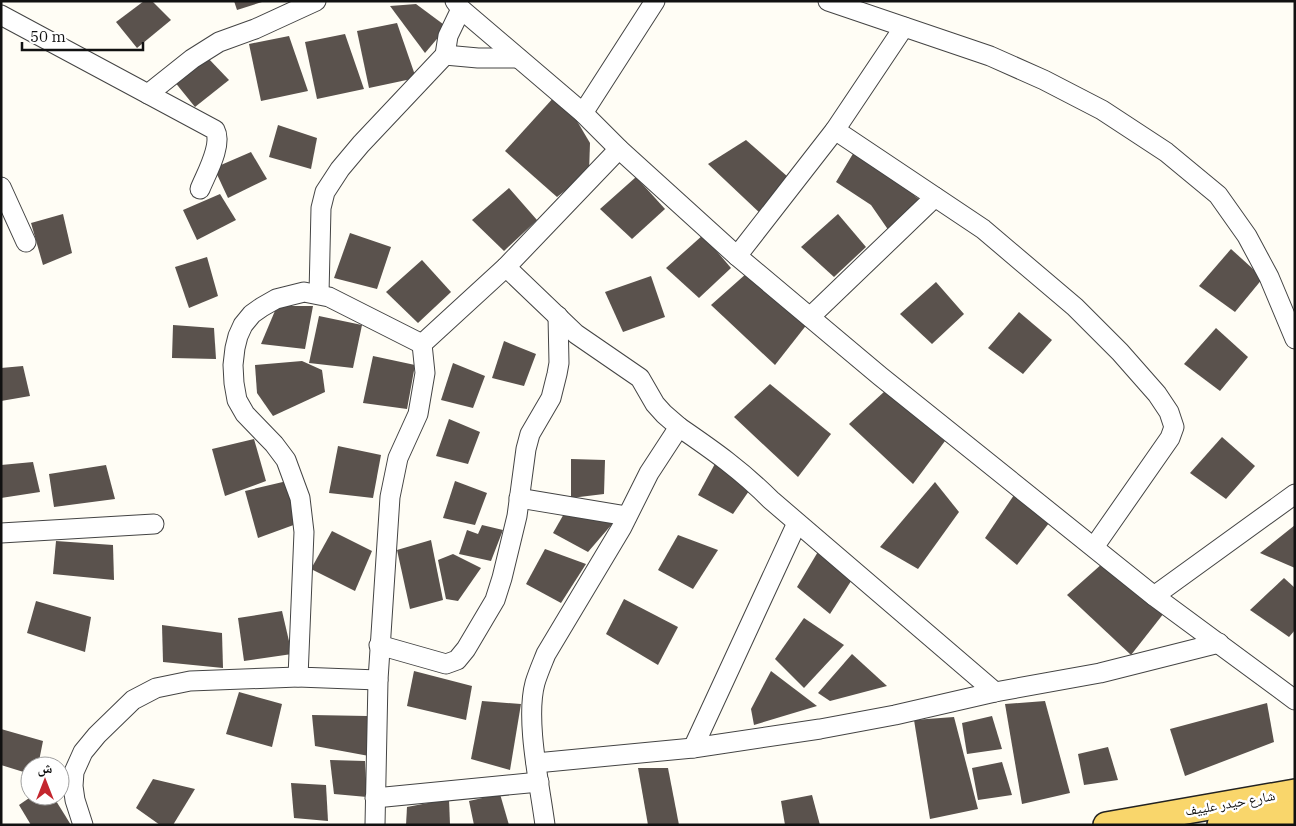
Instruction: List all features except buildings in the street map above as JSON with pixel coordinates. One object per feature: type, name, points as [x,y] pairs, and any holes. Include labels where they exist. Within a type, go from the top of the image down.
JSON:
[{"type":"main road","name":"شارع حيدر علييف","points":[[1106,825],[1295,792]]},
{"type":"main road","name":"شارع حيدر علييف","points":[[1220,825],[1295,813]]},
{"type":"street","points":[[148,94],[192,59],[220,42],[316,1]]},
{"type":"street","points":[[583,113],[655,1]]},
{"type":"street","points":[[828,1],[990,56],[1044,80],[1102,110],[1166,152],[1218,195],[1242,229],[1269,277],[1295,339]]},
{"type":"street","points":[[319,294],[320,208],[325,192],[340,169],[361,144],[445,55],[448,36],[458,5],[583,113],[618,149],[738,256],[880,376],[1154,596],[1295,700]]},
{"type":"street","points":[[1,15],[215,130],[218,135],[216,151],[200,189]]},
{"type":"street","points":[[738,256],[835,130],[904,27]]},
{"type":"street","points":[[445,55],[478,58],[518,58]]},
{"type":"street","points":[[835,130],[983,229],[1075,307],[1120,352],[1157,394],[1169,412],[1174,427],[1170,438],[1094,547]]},
{"type":"street","points":[[422,344],[506,268],[618,149]]},
{"type":"street","points":[[1,187],[26,242]]},
{"type":"street","points":[[810,317],[935,197]]},
{"type":"street","points":[[506,268],[576,334],[640,378],[664,414],[679,427],[720,454],[745,474],[771,500],[995,692]]},
{"type":"street","points":[[298,677],[304,532],[300,498],[286,460],[274,444],[245,414],[237,400],[234,383],[234,365],[238,336],[243,325],[252,314],[276,300],[304,292],[329,297],[422,344]]},
{"type":"street","points":[[379,645],[446,664],[457,660],[466,649],[495,600],[510,549],[530,434],[550,398],[557,374],[559,363],[558,316]]},
{"type":"street","points":[[375,825],[379,645],[390,497],[398,458],[418,414],[425,373],[422,344]]},
{"type":"street","points":[[545,825],[536,762],[532,707],[534,685],[546,654],[627,516],[649,473],[679,427]]},
{"type":"street","points":[[1154,596],[1295,494]]},
{"type":"street","points":[[519,498],[627,516]]},
{"type":"street","points":[[693,748],[798,523]]},
{"type":"street","points":[[1,532],[154,524]]},
{"type":"street","points":[[536,762],[693,748],[820,729],[895,715],[995,692],[1100,673],[1219,643]]},
{"type":"street","points":[[83,825],[75,800],[73,786],[74,772],[83,752],[117,713],[133,700],[156,688],[190,680],[298,677],[378,680]]},
{"type":"street","points":[[376,798],[539,782]]}]
